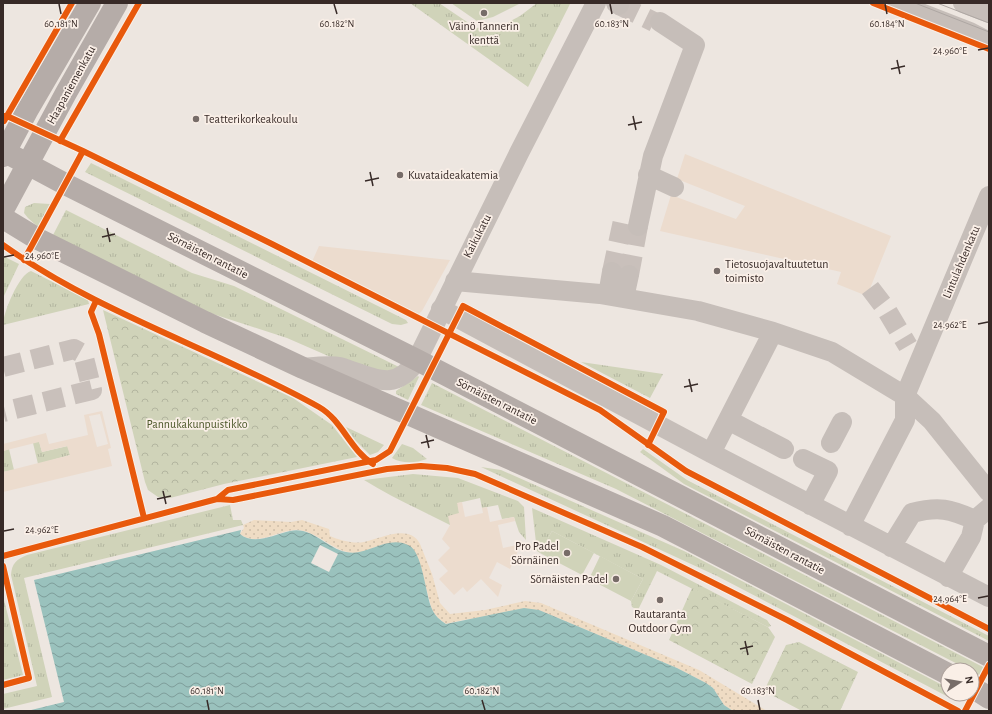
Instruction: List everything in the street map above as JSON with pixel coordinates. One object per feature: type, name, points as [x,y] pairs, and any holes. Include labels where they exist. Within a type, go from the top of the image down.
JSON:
[{"type":"main road","name":"Haapaniemenkatu","points":[[4,153],[90,3]]},
{"type":"main road","name":"Haapaniemenkatu","points":[[3,210],[66,93],[118,3]]},
{"type":"main road","name":"Sörnäisten rantatie","points":[[4,153],[417,360],[989,656]]},
{"type":"main road","points":[[3,218],[36,238],[205,322],[302,368],[663,526],[940,670]]},
{"type":"main road","points":[[980,692],[989,698]]},
{"type":"street","name":"Kaikukatu","points":[[302,368],[338,367],[375,380],[386,380],[404,375],[417,360],[455,281],[596,3]]},
{"type":"street","points":[[895,3],[970,32],[989,42]]},
{"type":"street","points":[[963,3],[989,13]]},
{"type":"street","points":[[638,226],[653,156],[695,45],[657,20]]},
{"type":"street","points":[[648,175],[674,187]]},
{"type":"street","name":"Lintulahdenkatu","points":[[905,396],[989,196]]},
{"type":"street","points":[[616,297],[620,273]]},
{"type":"street","points":[[455,281],[616,297],[714,314],[832,352],[905,396],[981,468],[989,492]]},
{"type":"street","points":[[441,309],[711,453],[989,597]]},
{"type":"street","points":[[711,453],[773,332]]},
{"type":"street","points":[[850,526],[905,420],[905,396]]},
{"type":"street","points":[[728,420],[784,449]]},
{"type":"street","points":[[831,443],[842,422]]},
{"type":"street","points":[[803,458],[828,471],[810,505]]},
{"type":"street","points":[[891,547],[912,513],[929,508],[982,514],[971,537],[948,577]]},
{"type":"green space","points":[[410,3],[439,3],[476,28],[503,25],[520,16],[537,3],[570,4],[528,87]]},
{"type":"green space","name":"Väinö Tannerin kenttä","points":[[451,3],[521,3],[493,17],[477,21]]},
{"type":"green space","points":[[91,163],[406,320],[408,323],[401,325],[392,324],[85,172]]},
{"type":"green space","points":[[34,203],[50,204],[38,227],[24,213],[25,207]]},
{"type":"green space","points":[[66,210],[192,273],[234,286],[399,367],[389,372],[358,369],[287,338],[210,313],[53,235]]},
{"type":"green space","points":[[3,256],[19,264],[3,298]]},
{"type":"green space","points":[[31,271],[88,300],[89,304],[3,325],[12,295],[22,279]]},
{"type":"green space","name":"Pannukakunpuistikko","points":[[103,310],[293,398],[332,425],[357,457],[224,484],[170,498],[158,497],[148,490],[145,482]]},
{"type":"green space","points":[[581,362],[663,374],[650,398]]},
{"type":"green space","points":[[418,376],[419,377],[408,400],[396,394],[396,391]]},
{"type":"green space","points":[[432,383],[973,662],[954,662],[616,489],[421,405]]},
{"type":"green space","points":[[346,427],[384,445],[378,452],[370,455],[355,440]]},
{"type":"green space","points":[[39,441],[42,452],[68,446],[70,455],[38,464],[33,443]]},
{"type":"green space","points":[[402,444],[413,448],[427,459],[409,462],[392,458]]},
{"type":"green space","points":[[9,449],[14,470],[3,472],[3,451]]},
{"type":"green space","points":[[643,449],[687,480],[989,636],[989,641],[684,484],[640,452]]},
{"type":"green space","points":[[481,467],[501,470],[684,551],[940,684],[940,693],[717,576]]},
{"type":"green space","points":[[413,474],[458,478],[518,501],[524,507],[526,540],[519,532],[514,517],[502,519],[498,505],[482,508],[480,498],[458,503],[459,513],[450,525],[395,498],[364,480]]},
{"type":"green space","points":[[230,505],[233,520],[241,520],[243,525],[24,578],[52,697],[3,709],[3,694],[37,686],[11,575],[12,568],[17,560],[27,555]]},
{"type":"green space","points":[[532,508],[661,565],[767,620],[771,626],[768,627],[657,571],[638,610],[632,607],[631,601],[643,579],[552,531],[540,553],[537,551]]},
{"type":"green space","name":"Pro Padel Sörnäinen","points":[[552,531],[594,553],[582,575],[540,553]]},
{"type":"green space","name":"Sörnäisten Padel","points":[[600,556],[643,579],[631,601],[589,579]]},
{"type":"green space","points":[[692,588],[768,627],[775,637],[752,684],[669,640]]},
{"type":"green space","points":[[3,596],[23,675],[3,680]]},
{"type":"green space","points":[[799,642],[858,672],[840,711],[802,711],[764,691],[786,645]]},
{"type":"green space","points":[[980,665],[983,667],[980,673]]},
{"type":"sand","points":[[254,520],[291,522],[302,520],[329,529],[330,536],[351,542],[364,542],[394,534],[409,534],[420,544],[432,574],[440,603],[450,614],[485,610],[525,601],[541,603],[699,670],[767,711],[733,711],[724,705],[713,688],[706,683],[677,668],[539,610],[463,620],[446,624],[438,618],[432,610],[418,558],[410,547],[394,543],[354,553],[346,552],[314,535],[299,530],[292,530],[254,539],[247,538],[240,534],[244,528],[243,525]]},
{"type":"shaded area","points":[[685,154],[891,236],[867,296],[837,284],[841,272],[660,231],[671,195],[736,219],[745,206],[677,179]]},
{"type":"shaded area","points":[[319,246],[450,260],[422,311],[415,317],[311,264]]},
{"type":"shaded area","points":[[102,411],[111,448],[108,449],[112,466],[3,492],[3,472],[70,455],[67,446],[42,452],[39,442],[3,451],[3,444],[46,433],[49,444],[88,435],[84,415]],"holes":[[[100,414],[108,444],[97,447],[89,416]]]},
{"type":"shaded area","points":[[462,502],[465,517],[483,513],[482,508],[487,507],[490,522],[514,517],[515,521],[498,525],[503,548],[517,545],[518,551],[510,569],[497,562],[489,578],[502,585],[498,597],[481,579],[467,592],[463,587],[454,595],[439,579],[448,571],[438,560],[450,548],[442,539],[450,525],[448,516],[459,513],[457,503]]},
{"type":"water","points":[[241,530],[240,534],[252,539],[258,539],[298,530],[312,534],[339,550],[354,553],[384,544],[400,543],[408,545],[417,555],[432,609],[438,618],[446,624],[524,608],[539,610],[677,668],[706,683],[713,688],[724,705],[733,711],[27,711],[64,702],[34,580]]},
{"type":"pier","points":[[320,545],[338,554],[329,572],[311,563]]},
{"type":"tunnel","points":[[619,5],[654,22]]},
{"type":"tunnel","points":[[612,272],[624,216]]},
{"type":"tunnel","points":[[629,275],[638,226]]},
{"type":"tunnel","points":[[870,288],[886,309],[908,346]]},
{"type":"tunnel","points":[[3,367],[74,349],[83,354],[92,390],[3,412]]},
{"type":"tram line","points":[[915,3],[989,32]]},
{"type":"tram line","points":[[937,3],[989,23]]},
{"type":"cycle path","points":[[4,121],[72,3]]},
{"type":"cycle path","points":[[60,141],[139,3]]},
{"type":"cycle path","points":[[873,3],[989,49]]},
{"type":"cycle path","points":[[3,116],[7,116],[83,151],[272,244],[600,410],[686,471],[989,629]]},
{"type":"cycle path","points":[[24,260],[83,151]]},
{"type":"cycle path","points":[[3,245],[40,269],[118,311],[280,386],[319,407],[334,419],[358,451],[373,464]]},
{"type":"cycle path","points":[[96,301],[91,312],[99,334],[144,518]]},
{"type":"cycle path","points":[[217,499],[228,490],[376,460],[390,451],[463,306],[664,412],[648,445]]},
{"type":"cycle path","points":[[3,556],[217,499],[233,500],[387,469],[421,466],[447,468],[475,474],[642,547],[787,620],[958,711]]},
{"type":"cycle path","points":[[3,566],[29,678],[3,685]]},
{"type":"cycle path","points":[[965,711],[989,665]]},
{"type":"place","name":"Väinö Tannerin kenttä","points":[[484,13]]},
{"type":"place","name":"Teatterikorkeakoulu","points":[[196,119]]},
{"type":"place","name":"Kuvataideakatemia","points":[[400,175]]},
{"type":"place","name":"Tietosuojavaltuutetun toimisto","points":[[717,271]]},
{"type":"place","name":"Pro Padel Sörnäinen","points":[[567,553]]},
{"type":"place","name":"Sörnäisten Padel","points":[[616,579]]},
{"type":"place","name":"Rautaranta Outdoor Gym","points":[[660,600]]}]
